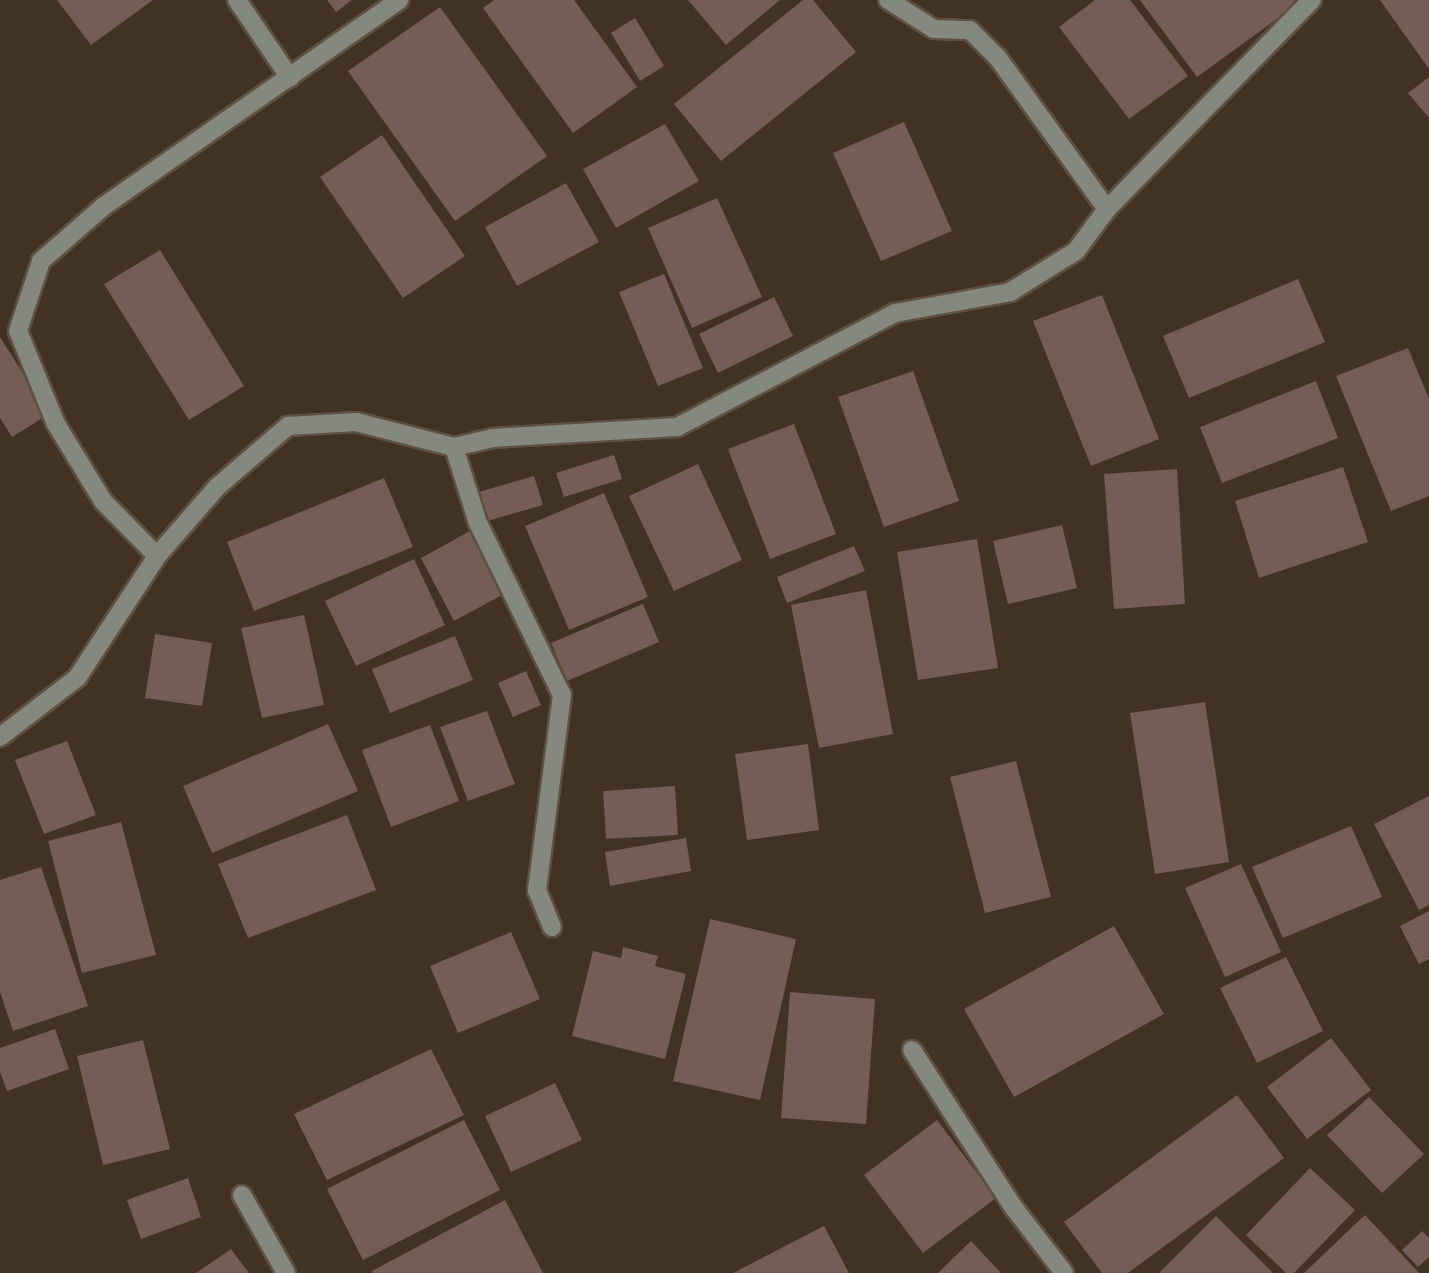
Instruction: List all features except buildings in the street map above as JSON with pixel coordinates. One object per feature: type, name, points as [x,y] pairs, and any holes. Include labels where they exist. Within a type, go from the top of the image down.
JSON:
[{"type":"street","points":[[237,0],[290,78]]},
{"type":"street","points":[[156,556],[103,501],[56,424],[18,331],[41,261],[104,206],[398,0]]},
{"type":"street","points":[[888,0],[934,29],[970,30],[998,58],[1107,209]]},
{"type":"street","points":[[0,737],[77,678],[156,556],[217,487],[288,426],[356,422],[454,447],[492,438],[677,427],[895,313],[1010,292],[1076,251],[1107,209],[1312,0]]},
{"type":"street","points":[[454,447],[478,523],[562,695],[537,890],[552,927]]},
{"type":"street","points":[[912,1050],[1014,1208],[1064,1273]]},
{"type":"street","points":[[242,1195],[286,1273]]}]
